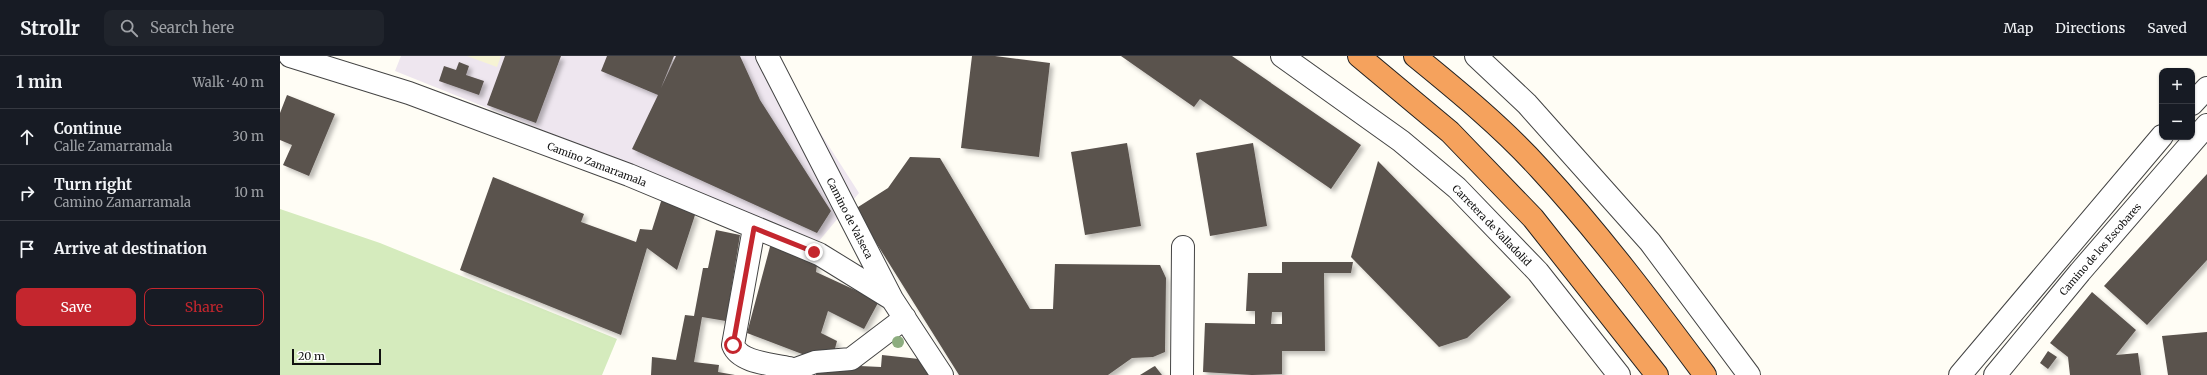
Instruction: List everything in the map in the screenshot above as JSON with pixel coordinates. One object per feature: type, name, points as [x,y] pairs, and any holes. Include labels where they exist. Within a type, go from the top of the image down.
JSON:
[{"type":"highway","points":[[1359,56],[1450,132],[1534,218],[1657,375]]},
{"type":"highway","points":[[1415,56],[1470,101],[1540,169],[1622,265],[1705,375]]},
{"type":"street","name":"Camino Zamarramala","points":[[290,56],[416,96],[629,175],[819,254],[892,299]]},
{"type":"street","name":"Camino de Valseca","points":[[767,56],[892,299],[942,375]]},
{"type":"street","name":"Carretera de Valladolid","points":[[1282,56],[1400,141],[1457,188],[1538,272],[1619,375]]},
{"type":"street","points":[[1476,56],[1527,104],[1650,242],[1750,375]]},
{"type":"street","points":[[2195,101],[2207,88]]},
{"type":"street","name":"Camino de los Escobares","points":[[1995,375],[2080,272],[2207,125]]},
{"type":"street","points":[[1960,375],[2159,139]]},
{"type":"street","points":[[754,228],[733,345],[735,352],[746,358],[794,372],[815,362],[851,359],[905,318]]},
{"type":"street","points":[[1182,375],[1183,247]]},
{"type":"shaded area","points":[[401,56],[771,56],[859,193],[819,241],[395,71]]},
{"type":"shaded area","points":[[467,56],[501,56],[497,67]]},
{"type":"green space","points":[[280,209],[380,243],[617,339],[602,375],[280,375]]},
{"type":"building","points":[[505,56],[561,56],[536,123],[487,105]]},
{"type":"building","points":[[607,56],[674,56],[661,88],[676,56],[740,56],[760,100],[831,211],[817,233],[632,149],[658,95],[601,71]]},
{"type":"building","points":[[972,56],[995,56],[1050,63],[1039,157],[961,148]]},
{"type":"building","points":[[1121,56],[1232,56],[1361,145],[1331,189],[1200,99],[1194,107]]},
{"type":"building","points":[[459,62],[469,66],[466,75],[484,81],[479,95],[439,81],[444,66],[456,70]]},
{"type":"building","points":[[287,95],[335,114],[309,176],[283,165],[292,145],[280,140],[280,113]]},
{"type":"building","points":[[1127,143],[1141,226],[1085,235],[1071,152]]},
{"type":"building","points":[[1253,143],[1267,226],[1210,236],[1196,153]]},
{"type":"building","points":[[910,157],[940,158],[1030,309],[1053,309],[1055,264],[1160,265],[1166,278],[1165,352],[1153,357],[1132,358],[1108,375],[959,375],[855,209],[888,188]]},
{"type":"building","points":[[1378,161],[1511,297],[1467,338],[1439,347],[1351,257]]},
{"type":"building","points":[[2207,174],[2207,260],[2147,325],[2104,286]]},
{"type":"building","points":[[493,177],[584,214],[581,222],[636,242],[640,229],[652,230],[664,192],[695,215],[677,270],[647,248],[621,335],[460,270]]},
{"type":"building","points":[[716,230],[740,235],[726,321],[702,317],[694,362],[719,365],[718,372],[735,375],[651,375],[652,357],[676,360],[685,315],[694,316],[703,268],[708,268]]},
{"type":"building","points":[[771,243],[818,257],[816,272],[879,301],[864,329],[828,311],[821,333],[837,341],[833,356],[810,357],[747,333]]},
{"type":"building","points":[[1282,262],[1353,262],[1351,273],[1324,273],[1325,351],[1282,351],[1282,374],[1252,375],[1203,372],[1205,323],[1255,324],[1255,311],[1246,311],[1248,273],[1282,273]],"holes":[[[1272,312],[1282,312],[1282,324],[1271,324]]]},
{"type":"building","points":[[2092,292],[2136,330],[2116,355],[2138,353],[2141,375],[2070,375],[2068,357],[2050,343]]},
{"type":"building","points":[[2207,332],[2207,375],[2168,375],[2162,336]]},
{"type":"building","points":[[2048,351],[2057,357],[2048,369],[2040,363]]},
{"type":"building","points":[[882,355],[919,359],[928,370],[928,375],[816,375],[816,364],[881,367]]},
{"type":"building","points":[[1155,366],[1162,375],[1140,375],[1153,367]]},
{"type":"route","points":[[733,345],[754,228],[814,252]]}]
